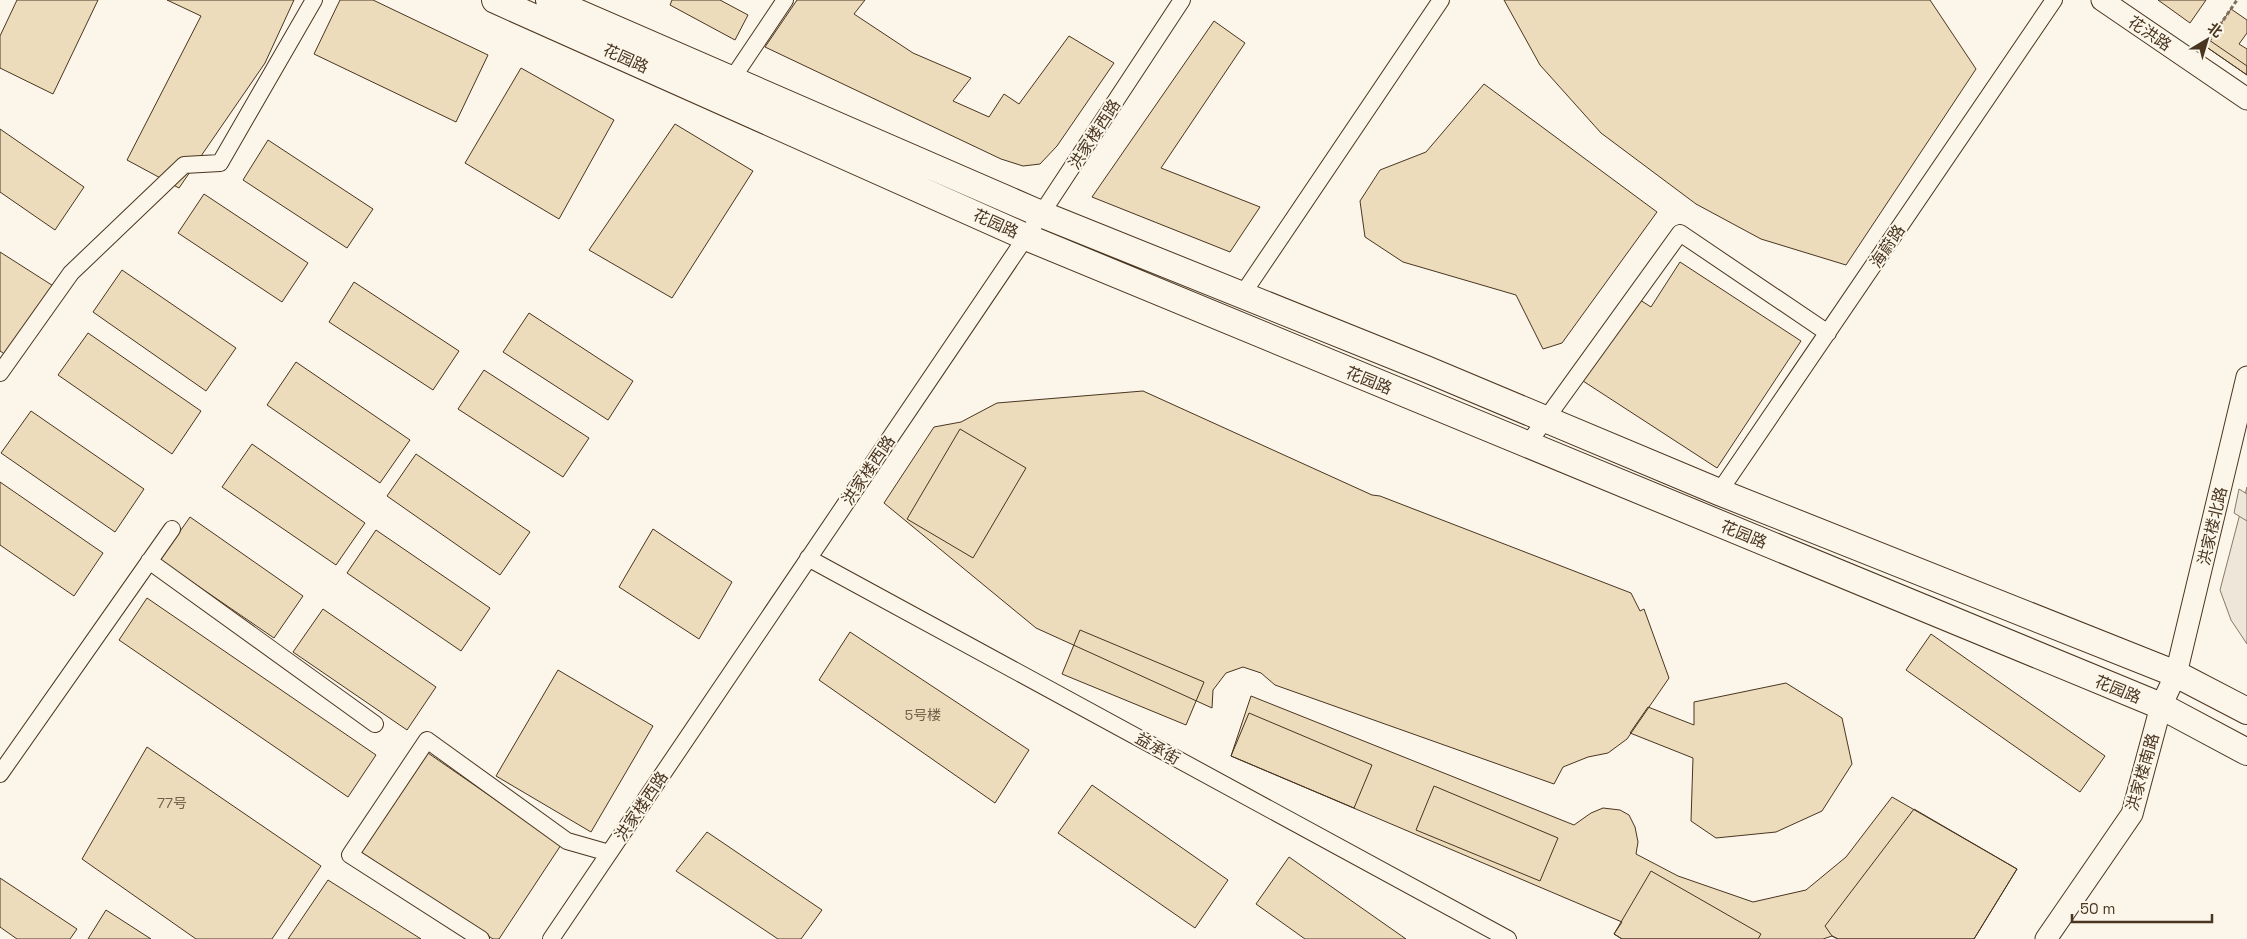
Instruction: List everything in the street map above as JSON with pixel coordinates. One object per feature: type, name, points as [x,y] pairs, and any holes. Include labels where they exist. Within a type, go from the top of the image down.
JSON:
[{"type":"main road","name":"花园路","points":[[495,0],[1041,214],[1719,492],[2176,674],[2247,711]]},
{"type":"main road","name":"花园路","points":[[549,0],[725,90],[1026,237],[2161,706],[2247,752]]},
{"type":"street","points":[[0,373],[5,355],[70,273],[184,165],[220,163],[314,0]]},
{"type":"street","points":[[725,90],[785,0]]},
{"type":"street","name":"洪家楼西路","points":[[551,939],[1026,237],[1182,0]]},
{"type":"street","points":[[1242,295],[1441,0]]},
{"type":"street","name":"海蔚路","points":[[1719,492],[2054,0]]},
{"type":"street","name":"花洪路","points":[[2102,0],[2247,99]]},
{"type":"street","points":[[1527,445],[1680,234],[1828,333]]},
{"type":"street","name":"洪家楼北路","points":[[2176,674],[2247,377]]},
{"type":"street","points":[[0,774],[172,529]]},
{"type":"street","name":"益承街","points":[[808,558],[1508,939]]},
{"type":"street","points":[[149,561],[375,724]]},
{"type":"street","name":"洪家楼南路","points":[[2046,939],[2132,814],[2161,706],[2176,674]]},
{"type":"street","points":[[481,939],[350,855],[427,740],[567,840],[609,854]]},
{"type":"path","points":[[2212,51],[2205,46],[2237,0]]},
{"type":"shaded area","points":[[2247,487],[2247,644],[2231,620],[2220,590]]},
{"type":"shaded area","points":[[2239,489],[2247,494],[2247,521],[2234,513]]},
{"type":"building","points":[[17,0],[98,0],[53,94],[0,68],[0,36]]},
{"type":"building","points":[[167,0],[294,0],[265,63],[179,188],[127,160],[201,16]]},
{"type":"building","points":[[340,0],[373,0],[488,55],[456,122],[314,54]]},
{"type":"building","points":[[672,0],[720,0],[748,15],[735,40],[670,5]]},
{"type":"building","points":[[797,0],[865,0],[854,14],[913,53],[971,78],[953,101],[989,117],[1004,94],[1019,104],[1069,36],[1114,63],[1057,146],[1040,164],[1023,166],[1001,159],[765,47]]},
{"type":"building","points":[[1504,0],[1930,0],[1976,69],[1846,265],[1761,239],[1696,204],[1601,133],[1540,65]]},
{"type":"building","points":[[2158,0],[2206,0],[2190,23]]},
{"type":"building","points":[[2231,9],[2247,20],[2247,33],[2239,44],[2247,49],[2247,75],[2205,46]]},
{"type":"building","points":[[1214,21],[1245,43],[1161,168],[1260,207],[1230,252],[1092,197]]},
{"type":"building","points":[[2209,40],[2247,66],[2247,75],[2205,46]]},
{"type":"building","points":[[521,68],[614,120],[559,219],[465,163]]},
{"type":"building","points":[[1484,84],[1657,212],[1562,343],[1543,349],[1516,295],[1403,262],[1365,237],[1360,201],[1380,170],[1426,152]]},
{"type":"building","points":[[675,124],[753,171],[672,298],[589,250]]},
{"type":"building","points":[[0,129],[84,187],[55,230],[0,192]]},
{"type":"building","points":[[268,140],[373,209],[347,248],[243,180]]},
{"type":"building","points":[[204,194],[308,263],[282,302],[178,233]]},
{"type":"building","points":[[0,252],[58,289],[9,357],[0,351]]},
{"type":"building","points":[[1680,262],[1801,341],[1717,468],[1583,381],[1637,298],[1651,307]]},
{"type":"building","points":[[122,270],[236,348],[206,391],[93,312]]},
{"type":"building","points":[[354,282],[459,351],[433,390],[329,322]]},
{"type":"building","points":[[529,313],[633,381],[608,420],[503,352]]},
{"type":"building","points":[[88,333],[201,411],[172,454],[58,375]]},
{"type":"building","points":[[296,362],[410,440],[380,483],[267,405]]},
{"type":"building","points":[[484,370],[589,438],[563,477],[458,409]]},
{"type":"building","points":[[1143,391],[1372,495],[1380,496],[1631,593],[1640,611],[1644,609],[1669,678],[1627,739],[1608,753],[1588,757],[1563,767],[1554,784],[1275,685],[1261,673],[1243,667],[1226,673],[1213,690],[1212,708],[1036,628],[884,503],[934,427],[961,422],[997,403]]},
{"type":"building","points":[[31,411],[144,489],[115,532],[1,453]]},
{"type":"building","points":[[960,429],[1026,468],[973,558],[907,519]]},
{"type":"building","points":[[252,444],[365,523],[336,565],[222,487]]},
{"type":"building","points":[[416,454],[530,532],[500,575],[387,496]]},
{"type":"building","points":[[0,482],[103,553],[74,596],[0,545]]},
{"type":"building","points":[[190,517],[303,596],[274,638],[160,560]]},
{"type":"building","points":[[653,529],[732,582],[699,639],[619,587]]},
{"type":"building","points":[[376,530],[490,608],[461,651],[347,573]]},
{"type":"building","points":[[147,598],[376,755],[348,797],[119,640]]},
{"type":"building","points":[[323,609],[436,687],[407,730],[293,652]]},
{"type":"building","points":[[1080,630],[1204,682],[1186,725],[1062,674]]},
{"type":"building","points":[[850,632],[1029,750],[995,803],[819,680]]},
{"type":"building","points":[[1931,634],[2105,756],[2080,792],[1906,670]]},
{"type":"building","points":[[558,670],[653,726],[591,832],[496,776]]},
{"type":"building","points":[[1786,683],[1842,718],[1852,764],[1822,811],[1776,832],[1716,838],[1691,821],[1693,758],[1630,733],[1648,707],[1694,725],[1694,702]]},
{"type":"building","points":[[1251,696],[1574,825],[1591,813],[1603,808],[1620,810],[1629,815],[1635,827],[1638,842],[1636,854],[1678,876],[1753,902],[1806,890],[1846,857],[1892,797],[2017,869],[1974,939],[1838,939],[1832,936],[1823,939],[1622,939],[1614,934],[1622,922],[1231,756]]},
{"type":"building","points":[[1249,713],[1372,765],[1354,808],[1231,756]]},
{"type":"building","points":[[147,747],[321,866],[272,939],[196,939],[82,859]]},
{"type":"building","points":[[428,753],[561,845],[499,939],[493,939],[361,852]]},
{"type":"building","points":[[1092,785],[1228,880],[1195,928],[1058,833]]},
{"type":"building","points":[[1434,786],[1558,838],[1540,881],[1416,830]]},
{"type":"building","points":[[1914,809],[2017,869],[1974,939],[1838,939],[1832,936],[1825,926]]},
{"type":"building","points":[[707,832],[822,910],[801,939],[778,939],[676,871]]},
{"type":"building","points":[[1289,857],[1406,939],[1305,939],[1256,904]]},
{"type":"building","points":[[1651,871],[1761,934],[1758,939],[1622,939],[1614,934]]},
{"type":"building","points":[[0,878],[77,929],[70,939],[17,939],[0,927]]},
{"type":"building","points":[[328,880],[421,939],[288,939]]},
{"type":"building","points":[[106,910],[151,939],[88,939]]}]
